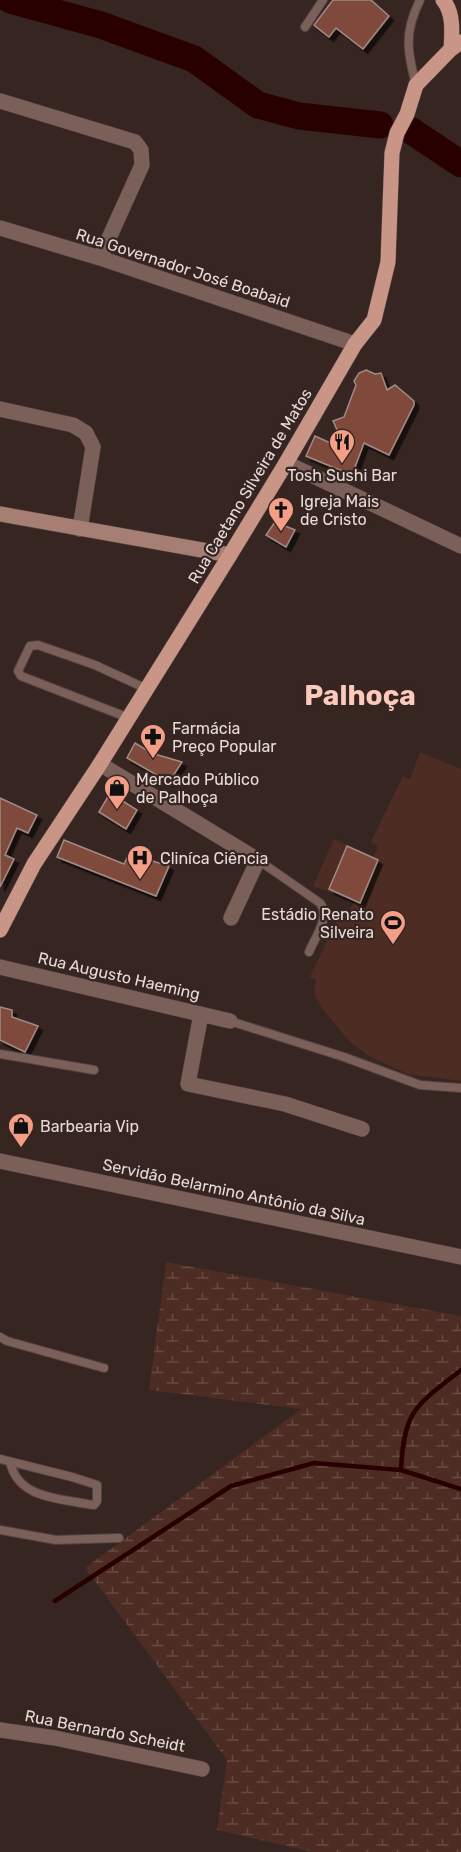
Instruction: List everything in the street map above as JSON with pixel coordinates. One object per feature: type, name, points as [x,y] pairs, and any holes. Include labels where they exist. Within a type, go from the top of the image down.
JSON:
[{"type":"main road","points":[[450,4],[456,46]]},
{"type":"main road","name":"Rua Caetano Silveira de Matos","points":[[0,930],[34,864],[100,764],[230,555],[355,344],[374,320],[381,299],[388,262],[392,153],[416,85],[456,46]]},
{"type":"street","points":[[0,101],[135,142],[141,150],[142,165],[100,258]]},
{"type":"street","name":"Rua Governador José Boabaid","points":[[0,228],[100,258],[355,344]]},
{"type":"street","points":[[0,409],[73,425],[86,433],[93,447],[80,529]]},
{"type":"street","points":[[286,463],[461,546]]},
{"type":"street","points":[[0,514],[230,555]]},
{"type":"street","points":[[100,764],[258,860],[231,918]]},
{"type":"street","name":"Rua Augusto Haeming","points":[[0,967],[230,1020]]},
{"type":"street","points":[[201,1014],[188,1084],[285,1104],[362,1129]]},
{"type":"street","name":"Servidão Belarmino Antônio da Silva","points":[[0,1161],[461,1257]]},
{"type":"street","name":"Rua Bernardo Scheidt","points":[[0,1730],[56,1738],[202,1768]]},
{"type":"lane","points":[[305,27],[323,0]]},
{"type":"lane","points":[[416,85],[408,44],[410,20],[420,0]]},
{"type":"lane","points":[[129,718],[24,678],[18,671],[30,646],[38,645],[95,665],[147,689]]},
{"type":"lane","points":[[258,860],[320,903],[325,909],[325,917],[309,952]]},
{"type":"lane","points":[[230,1020],[420,1084],[461,1088]]},
{"type":"lane","points":[[0,1054],[94,1071]]},
{"type":"lane","points":[[0,1337],[7,1341],[104,1368]]},
{"type":"lane","points":[[0,1459],[97,1485],[97,1501],[94,1505],[87,1504],[28,1490],[13,1474],[10,1462]]},
{"type":"lane","points":[[0,1530],[56,1540],[119,1538]]},
{"type":"green space","name":"Estádio Renato Silveira","points":[[420,752],[461,769],[461,1081],[407,1074],[367,1055],[349,1041],[321,1007],[314,994],[316,980],[310,977],[341,911],[348,914],[354,901],[313,886],[334,839],[374,857],[378,846],[371,842],[403,776],[410,779]]},
{"type":"green space","points":[[166,1262],[461,1316],[461,1852],[312,1852],[217,1830],[227,1760],[85,1568],[301,1409],[149,1390]]},
{"type":"building","points":[[333,0],[371,0],[389,16],[363,49],[336,28],[329,37],[314,25]]},
{"type":"building","points":[[366,370],[375,374],[381,373],[387,390],[395,385],[414,401],[414,405],[389,455],[364,443],[352,475],[306,456],[315,436],[346,450],[333,421],[344,417],[356,385],[354,381],[359,373]]},
{"type":"building","name":"Igreja Mais de Cristo","points":[[275,522],[295,530],[286,547],[266,535]]},
{"type":"building","name":"Farmácia Preço Popular","points":[[135,743],[151,753],[182,762],[169,782],[127,758]]},
{"type":"building","name":"Mercado Público de Palhoça","points":[[110,793],[137,810],[126,829],[99,812]]},
{"type":"building","points":[[0,798],[37,815],[28,833],[17,828],[5,855],[14,859],[0,887]]},
{"type":"building","name":"Cliníca Ciência","points":[[64,840],[124,864],[129,854],[169,866],[156,896],[57,857]]},
{"type":"building","points":[[347,846],[378,860],[360,903],[329,889]]},
{"type":"building","points":[[0,1007],[12,1010],[12,1017],[38,1026],[25,1052],[0,1040]]},
{"type":"waterway","points":[[10,0],[101,25],[194,59],[258,105],[299,116],[380,125]]},
{"type":"waterway","points":[[410,130],[461,164]]},
{"type":"waterway","points":[[401,1470],[405,1434],[409,1421],[423,1401],[461,1370]]},
{"type":"waterway","points":[[55,1601],[231,1486],[314,1463],[401,1470],[461,1489]]},
{"type":"place","name":"Tosh Sushi Bar","points":[[342,465]]},
{"type":"place","name":"Igreja Mais de Cristo","points":[[281,533]]},
{"type":"place","name":"Farmácia Preço Popular","points":[[153,760]]},
{"type":"place","name":"Mercado Público de Palhoça","points":[[117,811]]},
{"type":"place","name":"Cliníca Ciência","points":[[140,881]]},
{"type":"place","name":"Estádio Renato Silveira","points":[[393,946]]},
{"type":"place","name":"Barbearia Vip","points":[[21,1149]]},
{"type":"district","name":"Palhoça","points":[[360,695]]}]
